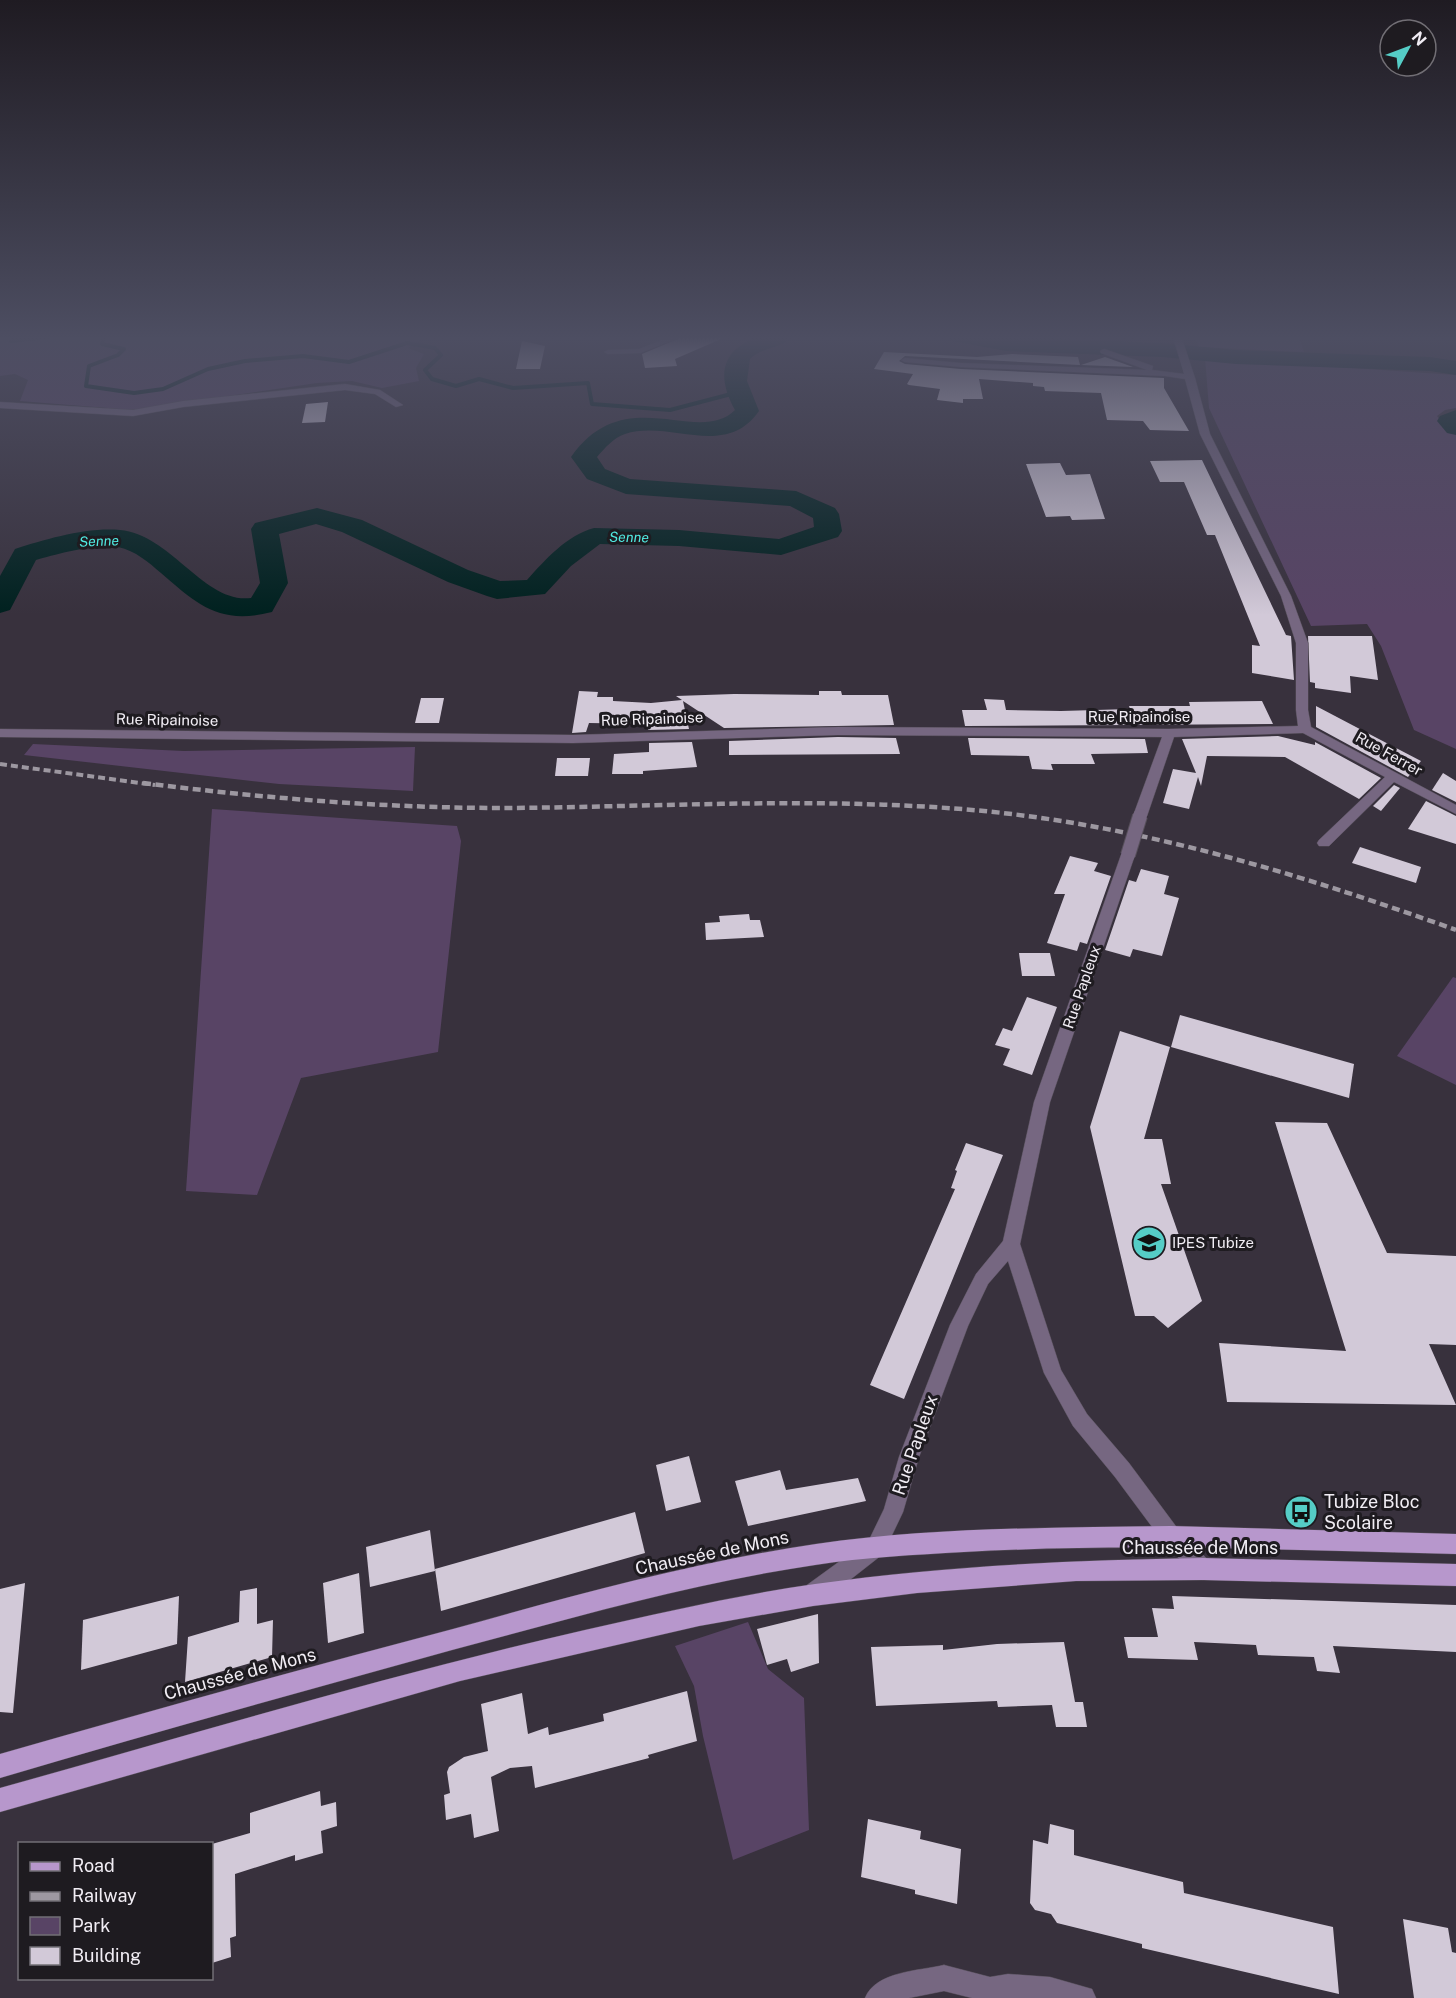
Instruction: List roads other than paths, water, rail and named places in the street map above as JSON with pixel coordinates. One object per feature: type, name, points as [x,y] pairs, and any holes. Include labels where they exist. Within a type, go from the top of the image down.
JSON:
[{"type":"main road","name":"Chaussée de Mons","points":[[0,1766],[192,1710],[586,1603],[752,1566],[876,1548],[1015,1539],[1171,1536],[1456,1544]]},
{"type":"main road","name":"Chaussée de Mons","points":[[0,1800],[460,1670],[699,1615],[813,1595],[917,1582],[1076,1570],[1203,1569],[1456,1575]]},
{"type":"street","points":[[1204,429],[1286,596],[1302,643],[1302,710],[1305,729]]},
{"type":"street","name":"Rue Ripainoise","points":[[0,733],[425,740],[573,739],[838,731],[1169,733],[1305,729]]},
{"type":"street","name":"Rue Ferrer","points":[[1305,729],[1456,810]]},
{"type":"street","name":"Rue Papleux","points":[[813,1595],[876,1548],[893,1512],[909,1457],[959,1325],[982,1279],[1011,1245],[1042,1102],[1169,733]]},
{"type":"street","points":[[1324,843],[1394,775]]},
{"type":"street","points":[[1011,1245],[1053,1373],[1080,1420],[1122,1470],[1171,1536],[1203,1569]]},
{"type":"street","points":[[878,1998],[891,1989],[944,1978],[989,1994],[1008,1987],[1050,1990],[1083,1998]]},
{"type":"waterway","name":"Senne","points":[[0,604],[25,555],[60,544],[119,538],[151,550],[204,595],[235,609],[262,606],[274,583],[265,529],[317,516],[352,526],[458,576],[497,590],[535,588],[561,560],[594,536],[679,538],[781,547],[828,531],[826,514],[796,499],[626,486],[596,474],[584,457],[598,440],[618,429]]},
{"type":"railway","points":[[0,764],[155,785]]},
{"type":"railway","points":[[143,783],[278,798],[413,806],[503,808],[804,803],[984,811],[1045,818],[1164,841],[1282,872],[1456,930]]},
{"type":"place","name":"IPES Tubize","points":[[1149,1243]]},
{"type":"place","name":"Tubize Bloc Scolaire","points":[[1301,1512]]}]
